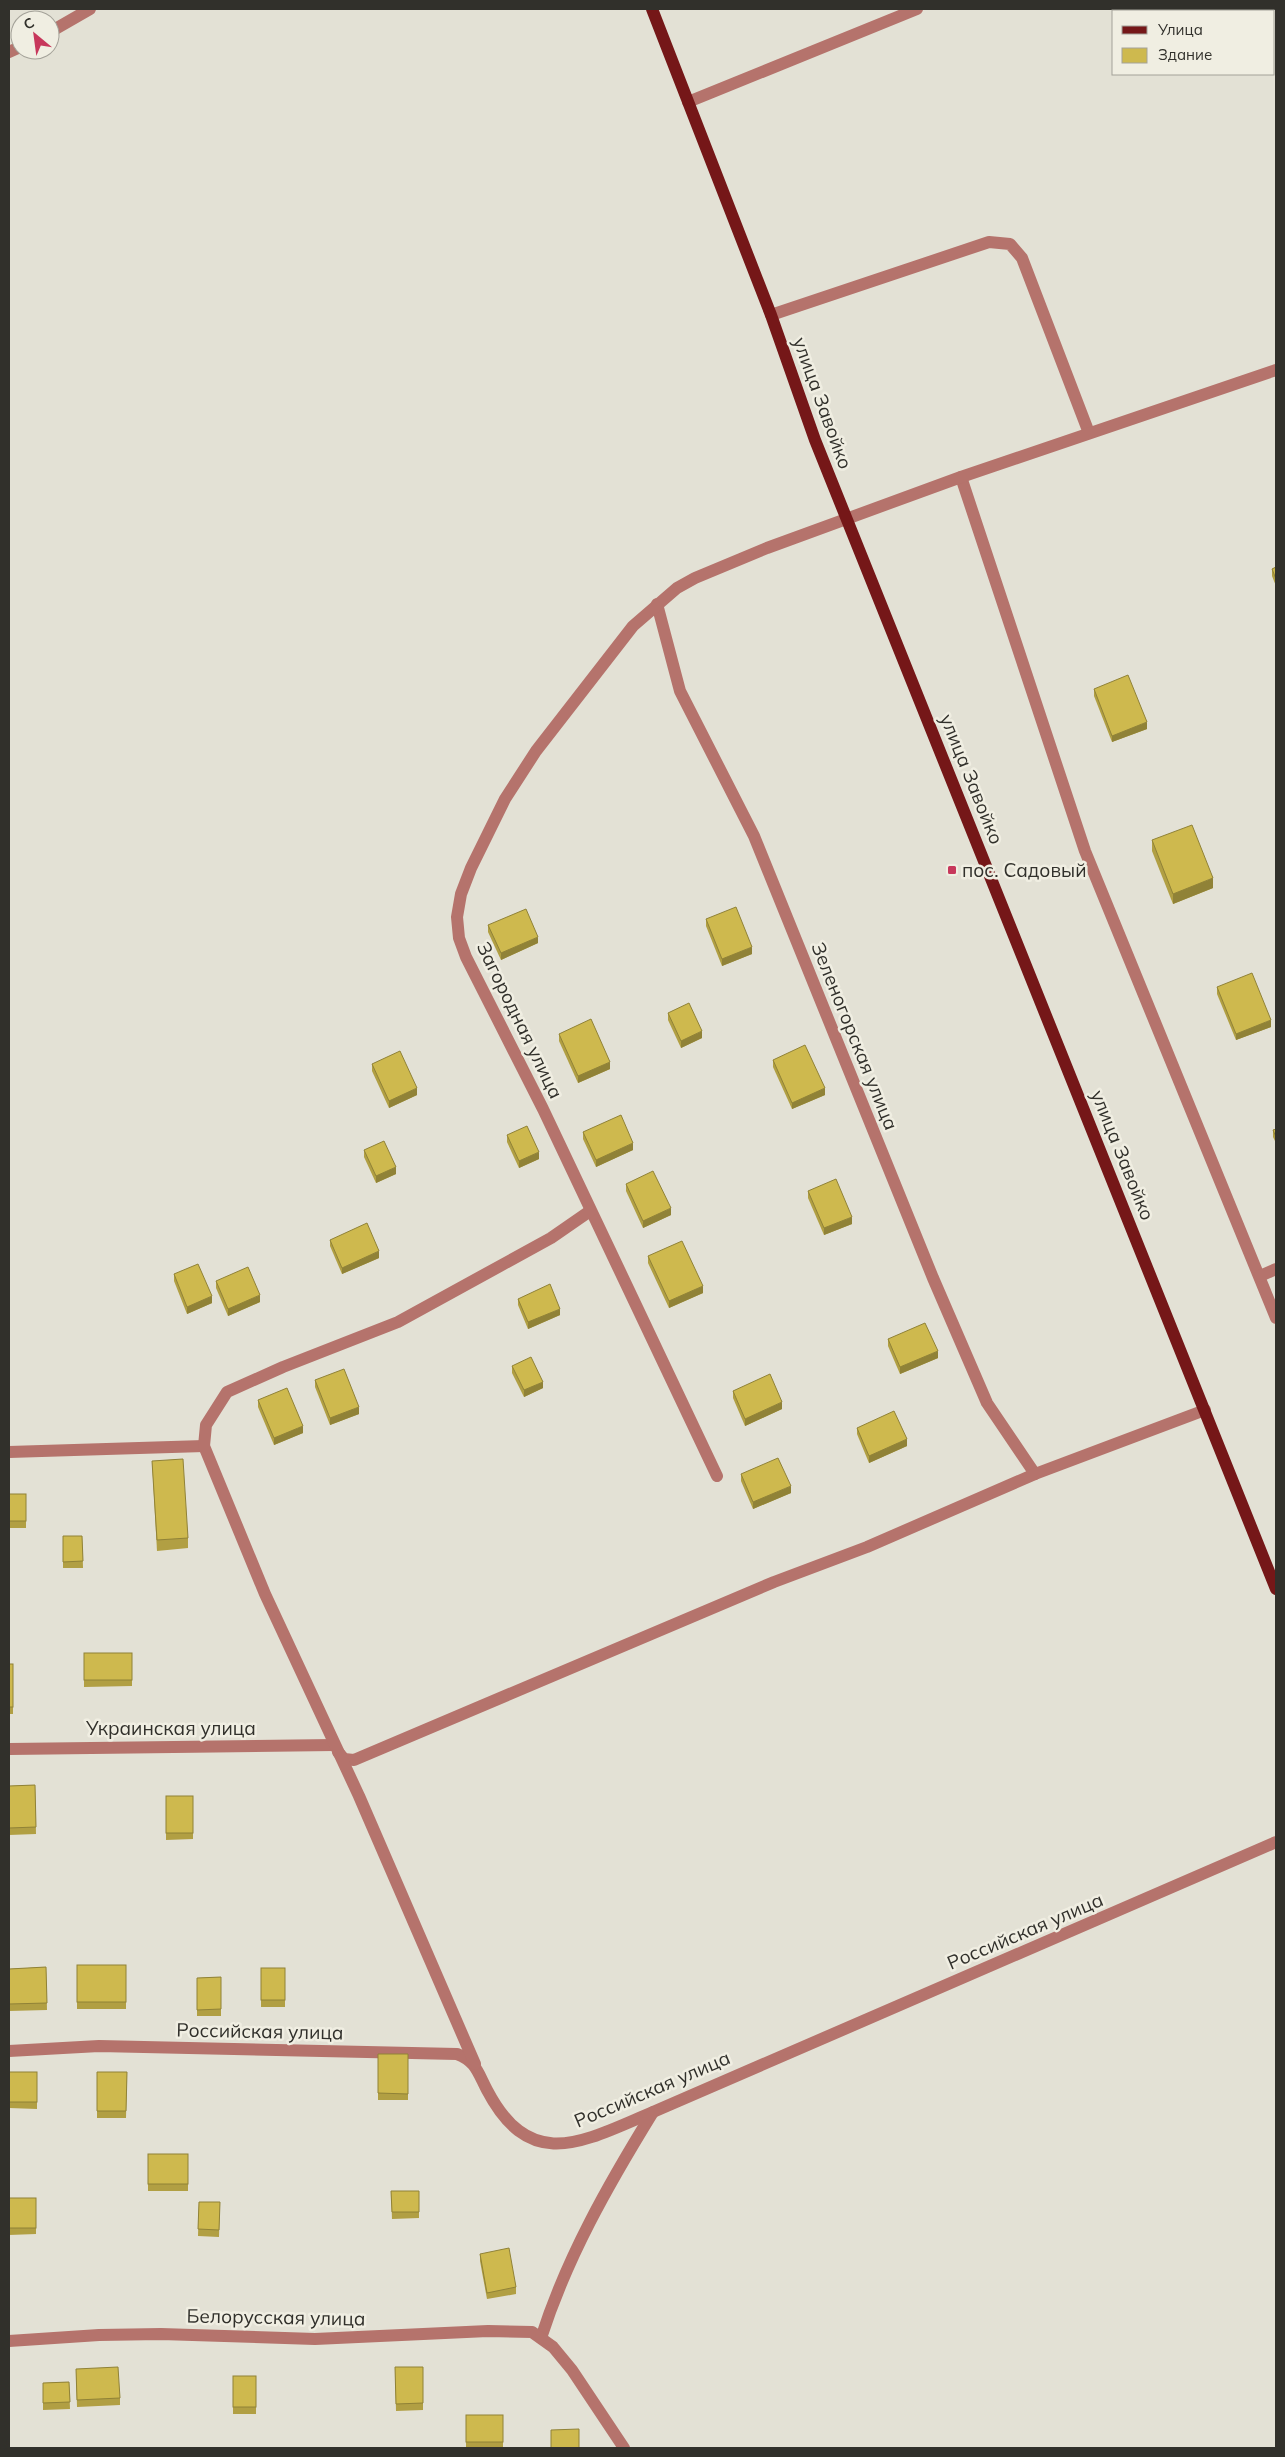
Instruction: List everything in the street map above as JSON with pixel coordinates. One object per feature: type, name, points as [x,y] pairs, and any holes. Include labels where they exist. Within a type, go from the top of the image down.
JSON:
[{"type":"main road","name":"улица Завойко","points":[[652,9],[771,315],[815,440],[1276,1589]]},
{"type":"street","points":[[60,26],[90,9]]},
{"type":"street","points":[[688,102],[917,9]]},
{"type":"street","points":[[771,315],[989,242],[1010,244],[1022,258],[1089,433]]},
{"type":"street","name":"Загородная улица","points":[[717,1476],[498,1018],[466,956],[459,938],[457,917],[461,894],[471,868],[510,791],[536,751],[633,626],[657,604],[695,578],[961,477],[1276,370]]},
{"type":"street","points":[[961,477],[1085,851],[1276,1318]]},
{"type":"street","name":"Зеленогорская улица","points":[[657,604],[680,691],[754,836],[915,1233],[987,1403],[1035,1474]]},
{"type":"street","points":[[476,2066],[336,1749],[264,1594],[204,1446],[206,1424],[227,1392],[283,1367],[398,1322],[551,1238],[590,1211]]},
{"type":"street","points":[[1260,1276],[1276,1269]]},
{"type":"street","name":"Украинская улица","points":[[9,1749],[336,1749],[344,1759],[354,1760],[774,1582],[867,1547],[1035,1474],[1205,1410]]},
{"type":"street","points":[[9,1452],[204,1446]]},
{"type":"street","name":"Российская улица","points":[[9,2051],[99,2046],[448,2053],[465,2057],[476,2066],[487,2089],[507,2121],[518,2132],[532,2140],[555,2144],[585,2140],[1276,1842]]},
{"type":"street","points":[[624,2448],[572,2370],[553,2347],[540,2338],[571,2258],[607,2187],[653,2112]]},
{"type":"street","name":"Белорусская улица","points":[[9,2341],[99,2335],[161,2334],[314,2339],[488,2331],[532,2332],[540,2338]]},
{"type":"building","points":[[1276,567],[1276,579],[1272,569]]},
{"type":"building","points":[[1128,675],[1147,722],[1112,736],[1094,689]]},
{"type":"building","points":[[1192,825],[1213,878],[1173,894],[1152,840]]},
{"type":"building","points":[[736,907],[752,947],[722,959],[706,919]]},
{"type":"building","points":[[526,909],[538,937],[501,953],[488,925]]},
{"type":"building","points":[[1252,973],[1271,1020],[1236,1034],[1217,987]]},
{"type":"building","points":[[689,1003],[702,1031],[681,1041],[668,1013]]},
{"type":"building","points":[[591,1019],[610,1062],[578,1076],[559,1034]]},
{"type":"building","points":[[805,1045],[825,1088],[792,1103],[773,1060]]},
{"type":"building","points":[[400,1051],[417,1088],[389,1101],[372,1064]]},
{"type":"building","points":[[621,1115],[633,1143],[596,1160],[583,1132]]},
{"type":"building","points":[[527,1126],[539,1152],[519,1161],[507,1135]]},
{"type":"building","points":[[384,1141],[396,1167],[376,1176],[364,1150]]},
{"type":"building","points":[[653,1171],[671,1208],[643,1221],[626,1184]]},
{"type":"building","points":[[836,1179],[852,1217],[824,1228],[808,1191]]},
{"type":"building","points":[[367,1223],[379,1251],[342,1268],[330,1240]]},
{"type":"building","points":[[682,1241],[703,1286],[669,1301],[648,1256]]},
{"type":"building","points":[[198,1264],[212,1296],[187,1307],[174,1274]]},
{"type":"building","points":[[248,1267],[260,1295],[228,1309],[216,1281]]},
{"type":"building","points":[[550,1284],[560,1309],[528,1322],[518,1299]]},
{"type":"building","points":[[925,1323],[938,1351],[900,1367],[888,1339]]},
{"type":"building","points":[[531,1357],[543,1382],[524,1390],[512,1366]]},
{"type":"building","points":[[344,1369],[359,1407],[330,1418],[315,1380]]},
{"type":"building","points":[[770,1374],[782,1402],[745,1419],[733,1391]]},
{"type":"building","points":[[287,1388],[303,1426],[274,1438],[258,1400]]},
{"type":"building","points":[[894,1411],[907,1439],[869,1456],[857,1428]]},
{"type":"building","points":[[778,1458],[791,1486],[753,1502],[741,1474]]},
{"type":"building","points":[[183,1459],[188,1538],[157,1540],[152,1461]]},
{"type":"building","points":[[9,1494],[26,1494],[26,1521],[9,1521]]},
{"type":"building","points":[[63,1536],[82,1536],[83,1561],[63,1562]]},
{"type":"building","points":[[84,1653],[132,1653],[132,1680],[84,1680]]},
{"type":"building","points":[[9,1664],[13,1664],[13,1707],[9,1707]]},
{"type":"building","points":[[35,1785],[36,1827],[9,1828],[9,1786]]},
{"type":"building","points":[[166,1796],[193,1796],[193,1833],[166,1833]]},
{"type":"building","points":[[77,1965],[126,1965],[126,2002],[77,2002]]},
{"type":"building","points":[[46,1967],[47,2003],[9,2004],[9,1969]]},
{"type":"building","points":[[261,1968],[285,1968],[285,2000],[261,2000]]},
{"type":"building","points":[[221,1977],[221,2009],[197,2010],[197,1978]]},
{"type":"building","points":[[378,2054],[408,2054],[408,2094],[378,2093]]},
{"type":"building","points":[[9,2072],[37,2072],[37,2102],[9,2102]]},
{"type":"building","points":[[97,2072],[127,2072],[126,2111],[97,2111]]},
{"type":"building","points":[[148,2154],[188,2154],[188,2184],[148,2184]]},
{"type":"building","points":[[391,2191],[419,2191],[419,2212],[392,2212]]},
{"type":"building","points":[[9,2198],[36,2198],[36,2228],[9,2228]]},
{"type":"building","points":[[199,2202],[220,2202],[219,2230],[198,2229]]},
{"type":"building","points":[[509,2248],[516,2287],[487,2293],[480,2254]]},
{"type":"building","points":[[118,2367],[120,2398],[77,2400],[76,2369]]},
{"type":"building","points":[[395,2367],[423,2367],[423,2403],[396,2404]]},
{"type":"building","points":[[233,2376],[256,2376],[256,2407],[233,2407]]},
{"type":"building","points":[[69,2382],[70,2402],[43,2403],[43,2383]]},
{"type":"building","points":[[466,2415],[503,2415],[503,2442],[466,2442]]},
{"type":"building","points":[[579,2429],[579,2448],[551,2448],[551,2430]]},
{"type":"place","name":"пос. Садовый","points":[[952,870]]}]
